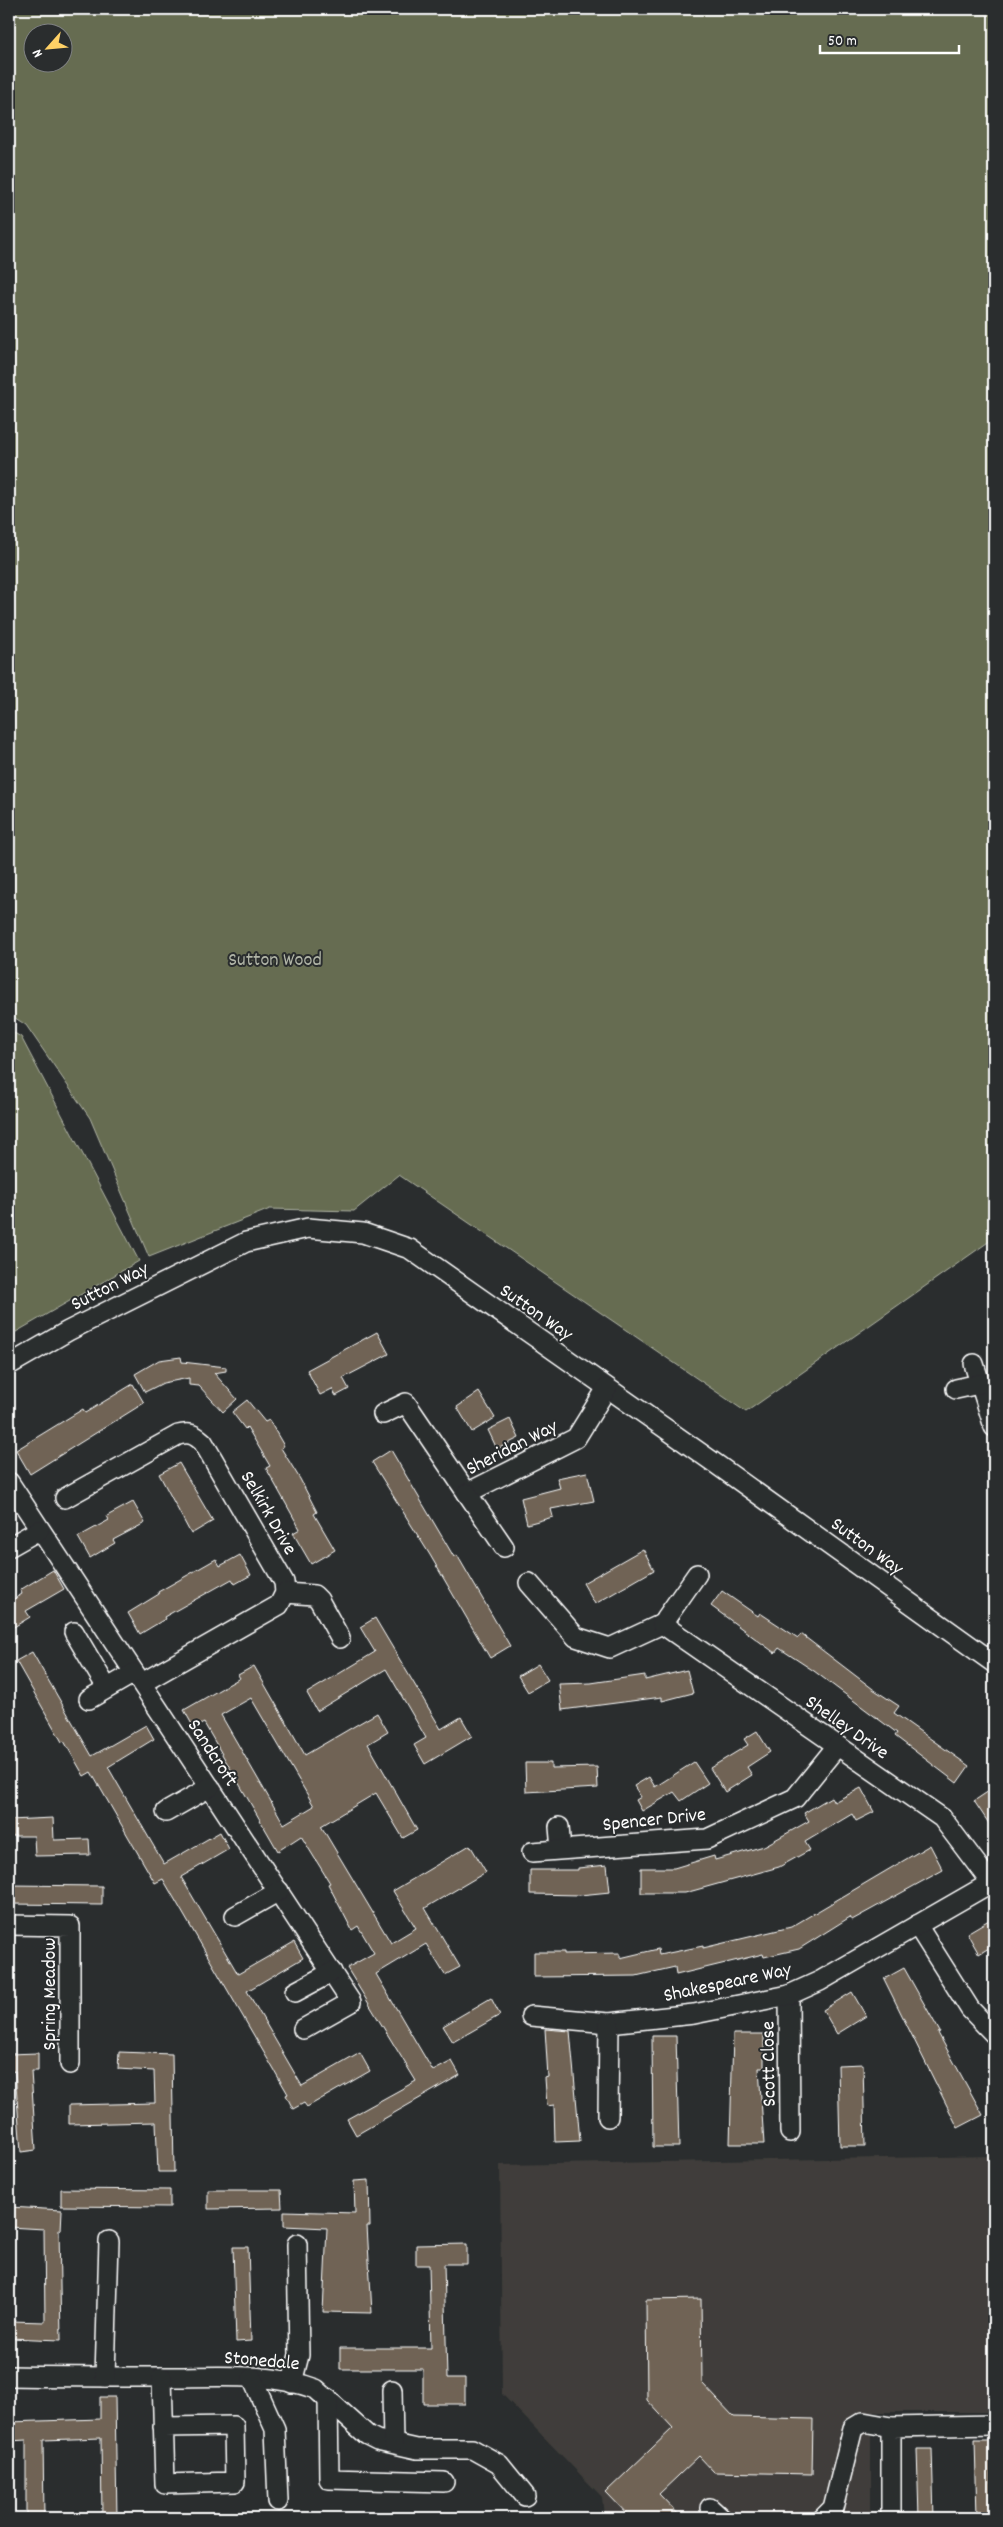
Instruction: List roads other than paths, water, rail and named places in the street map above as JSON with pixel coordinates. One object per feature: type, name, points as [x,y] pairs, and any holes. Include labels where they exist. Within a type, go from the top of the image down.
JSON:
[{"type":"street","name":"Sutton Way","points":[[9,1365],[68,1331],[246,1242],[308,1228],[363,1233],[410,1249],[994,1663]]},
{"type":"street","points":[[974,1364],[994,1427]]},
{"type":"street","points":[[956,1389],[979,1384]]},
{"type":"street","name":"Sheridan Way","points":[[467,1493],[576,1438],[607,1388]]},
{"type":"street","name":"Sheridan Way","points":[[383,1414],[406,1404],[504,1547]]},
{"type":"street","name":"Selkirk Drive","points":[[65,1498],[178,1435],[187,1433],[195,1435],[203,1442],[284,1582],[285,1593]]},
{"type":"street","name":"Sandcroft","points":[[9,1482],[352,2002],[303,2029]]},
{"type":"street","points":[[9,1547],[39,1530]]},
{"type":"street","points":[[529,1583],[576,1637],[610,1648],[662,1624],[697,1574]]},
{"type":"street","points":[[89,1699],[107,1688],[138,1678],[279,1605],[285,1593],[314,1595],[319,1600],[340,1638]]},
{"type":"street","name":"Shelley Drive","points":[[662,1624],[942,1818],[993,1882]]},
{"type":"street","points":[[74,1632],[107,1688]]},
{"type":"street","name":"Spencer Drive","points":[[532,1852],[707,1839],[795,1798],[837,1746]]},
{"type":"street","points":[[166,1812],[210,1787]]},
{"type":"street","points":[[560,1827],[561,1849]]},
{"type":"street","name":"Shakespeare Way","points":[[531,2016],[609,2023],[694,2014],[789,1995],[820,1981],[993,1882]]},
{"type":"street","points":[[234,1916],[279,1891]]},
{"type":"street","points":[[917,1924],[970,2009],[994,2034]]},
{"type":"street","name":"Spring Meadow","points":[[9,1925],[70,1926],[70,2064]]},
{"type":"street","points":[[295,1992],[332,1972]]},
{"type":"street","name":"Scott Close","points":[[789,1995],[790,2132]]},
{"type":"street","points":[[608,2117],[609,2023]]},
{"type":"street","points":[[106,2377],[109,2241]]},
{"type":"street","points":[[292,2383],[299,2355],[297,2244]]},
{"type":"street","name":"Stonedale","points":[[9,2376],[252,2378],[292,2383],[316,2389],[367,2435],[417,2449],[472,2449],[499,2464],[525,2496]]},
{"type":"street","points":[[162,2377],[165,2484],[235,2482],[234,2426],[164,2427]]},
{"type":"street","points":[[252,2378],[275,2429],[278,2501]]},
{"type":"street","points":[[392,2390],[393,2443]]},
{"type":"street","points":[[328,2399],[329,2479],[444,2482]]},
{"type":"street","points":[[823,2518],[833,2508],[853,2428],[863,2422],[891,2427],[994,2425]]},
{"type":"street","points":[[891,2427],[891,2518]]},
{"type":"park label","name":"Sutton Wood","points":[[275,958]]}]
